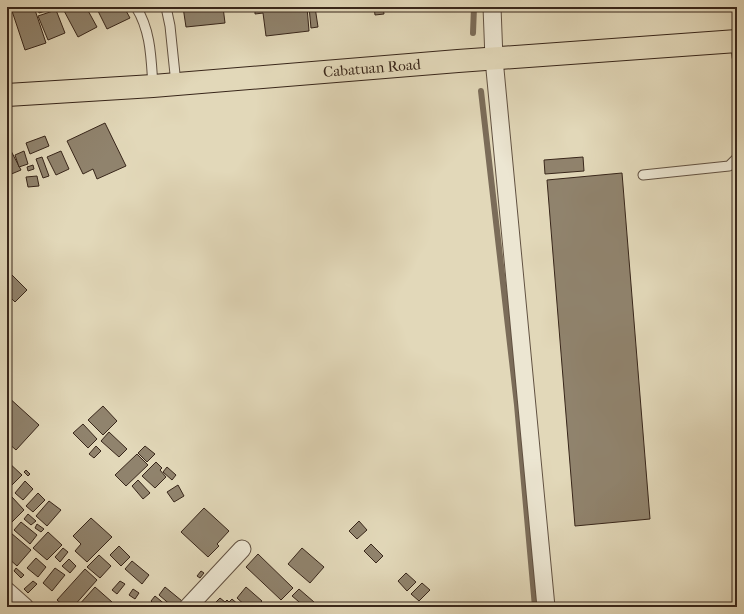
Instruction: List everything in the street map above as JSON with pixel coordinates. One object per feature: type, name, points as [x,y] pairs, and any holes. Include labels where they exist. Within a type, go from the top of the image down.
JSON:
[{"type":"highway","name":"Cabatuan Road","points":[[7,95],[153,86],[494,59],[736,46]]},
{"type":"street","points":[[492,7],[494,59],[546,607]]},
{"type":"street","points":[[188,607],[242,549]]},
{"type":"street","points":[[7,591],[25,607]]},
{"type":"lane","points":[[136,7],[140,13],[150,42],[153,86]]},
{"type":"lane","points":[[166,7],[170,26],[176,84]]},
{"type":"lane","points":[[643,175],[729,166],[737,158]]},
{"type":"building","points":[[25,7],[34,7],[46,43],[25,50],[12,11]]},
{"type":"building","points":[[37,7],[56,7],[56,8],[39,13]]},
{"type":"building","points":[[62,7],[86,7],[97,27],[78,37]]},
{"type":"building","points":[[96,7],[124,7],[130,18],[107,29]]},
{"type":"building","points":[[183,7],[223,7],[225,23],[186,27]]},
{"type":"building","points":[[255,7],[307,7],[309,31],[266,36],[263,13],[255,14]]},
{"type":"building","points":[[309,7],[315,7],[318,27],[311,28]]},
{"type":"building","points":[[374,7],[383,7],[384,14],[375,15]]},
{"type":"building","points":[[432,7],[461,7],[432,8]]},
{"type":"building","points":[[56,10],[65,33],[48,40],[38,16]]},
{"type":"building","points":[[105,123],[126,166],[97,179],[93,169],[83,174],[67,141]]},
{"type":"building","points":[[45,136],[49,146],[30,154],[26,143]]},
{"type":"building","points":[[10,149],[21,170],[9,175],[7,170],[7,150]]},
{"type":"building","points":[[24,151],[28,164],[19,167],[15,155]]},
{"type":"building","points":[[61,151],[69,169],[56,175],[47,157]]},
{"type":"building","points":[[42,157],[49,176],[43,178],[36,159]]},
{"type":"building","points":[[583,157],[584,171],[545,174],[544,160]]},
{"type":"building","points":[[33,165],[34,169],[28,171],[27,167]]},
{"type":"building","points":[[622,173],[650,519],[575,526],[547,180]]},
{"type":"building","points":[[37,176],[39,186],[28,187],[26,177]]},
{"type":"building","points":[[9,272],[27,290],[15,302],[7,294],[7,274]]},
{"type":"building","points":[[7,396],[39,425],[16,450],[7,442]]},
{"type":"building","points":[[103,406],[117,421],[103,435],[88,420]]},
{"type":"building","points":[[83,424],[97,439],[88,448],[73,433]]},
{"type":"building","points":[[109,432],[127,449],[119,457],[101,441]]},
{"type":"building","points":[[96,446],[101,451],[94,458],[89,454]]},
{"type":"building","points":[[145,446],[155,454],[147,462],[138,453]]},
{"type":"building","points":[[137,454],[148,465],[126,486],[115,475]]},
{"type":"building","points":[[7,461],[22,475],[11,486],[7,483]]},
{"type":"building","points":[[156,462],[162,468],[160,470],[166,477],[155,488],[142,476]]},
{"type":"building","points":[[167,467],[176,475],[172,480],[163,472]]},
{"type":"building","points":[[26,470],[30,474],[28,476],[24,472]]},
{"type":"building","points":[[138,480],[150,493],[143,499],[132,486]]},
{"type":"building","points":[[25,481],[33,489],[23,500],[15,493]]},
{"type":"building","points":[[178,485],[184,496],[174,502],[167,492]]},
{"type":"building","points":[[38,493],[45,500],[33,512],[26,506]]},
{"type":"building","points":[[12,497],[24,510],[11,523],[7,519],[7,502]]},
{"type":"building","points":[[49,501],[61,510],[47,526],[36,516]]},
{"type":"building","points":[[204,508],[229,531],[217,544],[219,546],[208,557],[181,532]]},
{"type":"building","points":[[28,514],[36,521],[31,525],[24,519]]},
{"type":"building","points":[[91,518],[112,537],[87,562],[75,551],[81,544],[73,536]]},
{"type":"building","points":[[359,521],[367,530],[357,539],[349,531]]},
{"type":"building","points":[[21,522],[37,535],[30,544],[14,530]]},
{"type":"building","points":[[37,524],[44,529],[41,532],[35,528]]},
{"type":"building","points":[[48,532],[62,545],[47,560],[33,548]]},
{"type":"building","points":[[11,533],[31,550],[17,566],[7,557],[7,537]]},
{"type":"building","points":[[371,544],[383,556],[376,563],[364,551]]},
{"type":"building","points":[[119,546],[130,557],[121,566],[110,555]]},
{"type":"building","points":[[63,548],[68,552],[60,562],[55,557]]},
{"type":"building","points":[[302,548],[324,567],[310,583],[288,564]]},
{"type":"building","points":[[258,554],[293,588],[281,600],[246,567]]},
{"type":"building","points":[[99,555],[111,566],[100,578],[87,567]]},
{"type":"building","points":[[36,558],[46,567],[38,577],[27,568]]},
{"type":"building","points":[[69,559],[76,566],[70,573],[62,566]]},
{"type":"building","points":[[132,561],[149,575],[142,584],[125,569]]},
{"type":"building","points":[[7,562],[11,566],[7,570]]},
{"type":"building","points":[[16,568],[24,575],[21,578],[14,571]]},
{"type":"building","points":[[55,568],[65,575],[52,591],[43,583]]},
{"type":"building","points":[[85,569],[97,580],[73,607],[65,607],[57,600]]},
{"type":"building","points":[[201,571],[204,573],[200,578],[197,576]]},
{"type":"building","points":[[406,573],[416,582],[407,591],[398,581]]},
{"type":"building","points":[[33,581],[37,584],[28,593],[24,589]]},
{"type":"building","points":[[120,581],[125,584],[117,594],[112,590]]},
{"type":"building","points":[[422,583],[430,590],[419,601],[411,594]]},
{"type":"building","points":[[95,587],[112,602],[107,607],[78,607],[78,606]]},
{"type":"building","points":[[165,587],[182,601],[177,607],[173,607],[159,595]]},
{"type":"building","points":[[246,587],[262,601],[256,607],[247,607],[237,598]]},
{"type":"building","points":[[133,589],[139,593],[135,599],[129,595]]},
{"type":"building","points":[[299,589],[314,602],[310,607],[305,607],[292,596]]},
{"type":"building","points":[[155,596],[167,606],[157,607],[151,601]]},
{"type":"building","points":[[220,598],[225,602],[227,600],[229,602],[232,599],[241,607],[215,607],[213,605]]},
{"type":"building","points":[[130,602],[135,606],[125,607]]},
{"type":"building","points":[[55,603],[60,607],[51,607]]},
{"type":"waterway","points":[[473,33],[474,7]]},
{"type":"waterway","points":[[481,91],[517,405],[535,607]]}]
